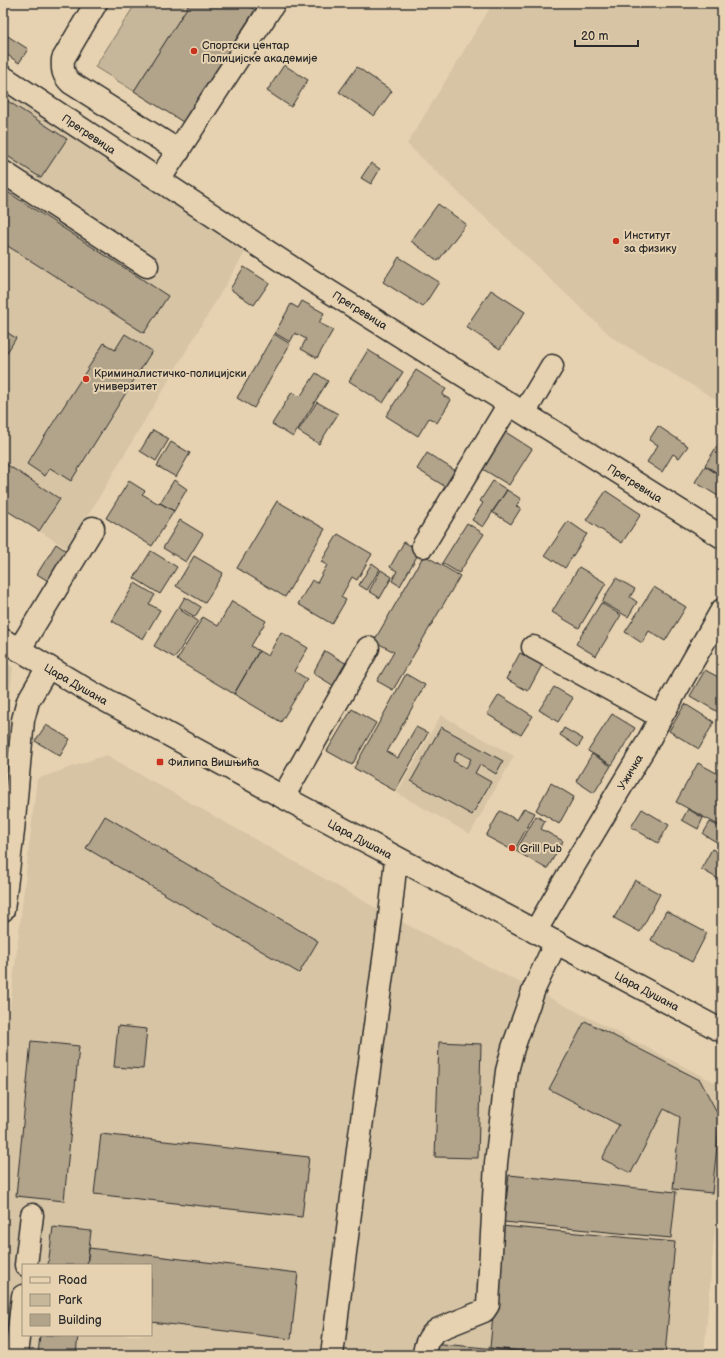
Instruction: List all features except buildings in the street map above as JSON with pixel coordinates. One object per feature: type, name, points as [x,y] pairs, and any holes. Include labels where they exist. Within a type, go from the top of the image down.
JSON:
[{"type":"street","points":[[96,3],[63,59],[62,69],[65,77],[71,83],[179,151]]},
{"type":"street","points":[[159,180],[274,3]]},
{"type":"street","name":"Прегревица","points":[[3,77],[303,275],[722,537]]},
{"type":"street","points":[[3,172],[147,266]]},
{"type":"street","points":[[423,546],[516,409],[552,366]]},
{"type":"street","points":[[11,645],[93,528]]},
{"type":"street","name":"Ужичка","points":[[535,932],[646,745],[722,610]]},
{"type":"street","name":"Цара Душана","points":[[11,645],[92,693],[396,859],[556,942],[722,1031]]},
{"type":"street","points":[[533,647],[661,717]]},
{"type":"street","points":[[283,797],[368,648]]},
{"type":"street","points":[[3,910],[23,720],[28,701],[48,667]]},
{"type":"street","points":[[332,1355],[358,1142],[390,916],[396,859]]},
{"type":"street","points":[[424,1355],[426,1344],[433,1332],[439,1328],[484,1311],[488,1306],[496,1163],[507,1071],[513,1048],[534,989],[556,942]]},
{"type":"street","points":[[26,1264],[32,1215]]},
{"type":"street","points":[[16,1355],[22,1304]]},
{"type":"shaded area","name":"Институт за физику","points":[[493,3],[722,3],[722,403],[613,338],[407,144]]},
{"type":"shaded area","name":"Криминалистичко-полицијски универзитет","points":[[3,89],[247,249],[68,549],[3,508]]},
{"type":"shaded area","points":[[3,661],[13,667],[3,755]]},
{"type":"shaded area","points":[[441,715],[514,756],[470,834],[397,793]]},
{"type":"shaded area","points":[[106,755],[390,916],[722,1086],[722,1147],[704,1355],[3,1355],[3,1067],[37,779]]},
{"type":"green space","points":[[136,3],[190,3],[134,91],[95,67]]},
{"type":"place","name":"Спортски центар Полицијске академије","points":[[194,51]]},
{"type":"place","name":"Институт за физику","points":[[616,241]]},
{"type":"place","name":"Криминалистичко-полицијски универзитет","points":[[86,379]]},
{"type":"place","name":"Филипа Вишњића","points":[[160,762]]},
{"type":"place","name":"Grill Pub","points":[[512,848]]}]
